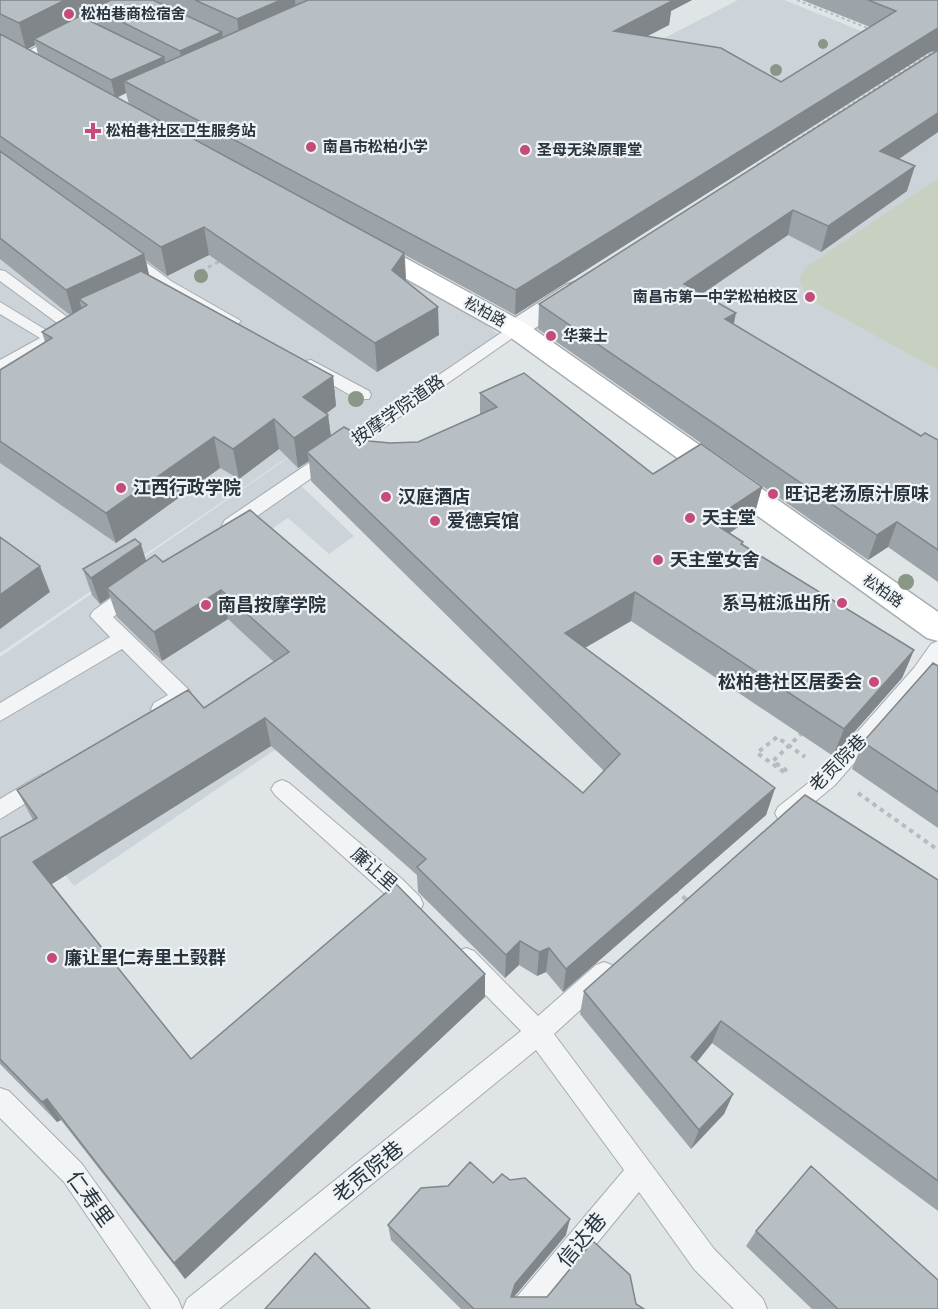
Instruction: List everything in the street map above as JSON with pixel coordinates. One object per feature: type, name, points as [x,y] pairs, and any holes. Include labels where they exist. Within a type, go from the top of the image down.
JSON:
[{"type":"street","points":[[11,52],[51,74]]},
{"type":"street","name":"松柏路","points":[[347,236],[516,328],[938,629]]},
{"type":"street","points":[[516,328],[593,279]]},
{"type":"lane","points":[[11,52],[88,28],[138,2]]},
{"type":"lane","points":[[118,249],[166,284],[242,327]]},
{"type":"lane","points":[[0,274],[78,325],[0,367]]},
{"type":"lane","points":[[146,294],[166,284]]},
{"type":"lane","points":[[0,307],[51,338]]},
{"type":"lane","name":"按摩学院道路","points":[[216,536],[516,328]]},
{"type":"lane","points":[[292,355],[363,395]]},
{"type":"lane","points":[[142,722],[182,696],[99,616],[148,582]]},
{"type":"lane","points":[[0,713],[123,639]]},
{"type":"lane","name":"老贡院巷","points":[[768,829],[828,779],[921,673],[938,649]]},
{"type":"lane","points":[[0,810],[61,772]]},
{"type":"lane","name":"廉让里","points":[[282,789],[394,886],[426,918]]},
{"type":"lane","points":[[450,943],[538,1032],[704,1259],[753,1309]]},
{"type":"lane","name":"老贡院巷","points":[[197,1309],[502,1064],[616,962]]},
{"type":"lane","name":"仁寿里","points":[[0,1100],[73,1173],[168,1309]]},
{"type":"lane","name":"信达巷","points":[[525,1309],[640,1171]]},
{"type":"path","points":[[797,0],[873,30]]},
{"type":"path","points":[[749,170],[938,48]]},
{"type":"path","points":[[927,51],[938,56]]},
{"type":"path","points":[[792,774],[773,761],[801,734]]},
{"type":"path","points":[[777,737],[807,759]]},
{"type":"path","points":[[669,886],[687,900]]},
{"type":"shaded area","points":[[738,0],[784,0],[914,52],[707,184],[620,61]]},
{"type":"shaded area","name":"江西行政学院","points":[[0,60],[484,323],[506,340],[296,481],[354,536],[329,554],[288,518],[261,536],[403,663],[74,886],[36,838],[0,859],[0,657],[350,415],[0,653]]},
{"type":"shaded area","name":"南昌市第一中学松柏校区","points":[[938,80],[938,540],[663,284]]},
{"type":"green space","points":[[938,178],[938,370],[820,305],[806,292],[799,278],[806,267]]},
{"type":"building","points":[[0,0],[65,0],[19,23],[0,14]]},
{"type":"building","points":[[111,0],[153,0],[222,32],[180,51],[94,8]]},
{"type":"building","points":[[195,0],[281,0],[237,19]]},
{"type":"building","points":[[308,0],[669,0],[672,1],[614,31],[721,48],[781,82],[896,11],[868,0],[938,0],[938,28],[516,290],[124,81]]},
{"type":"building","points":[[80,16],[164,57],[111,80],[34,39]]},
{"type":"building","points":[[0,34],[404,253],[392,270],[438,307],[375,343],[204,227],[161,247],[0,136]]},
{"type":"building","points":[[938,50],[938,113],[880,151],[915,166],[828,226],[793,210],[684,284],[736,313],[725,319],[921,436],[925,433],[938,440],[938,550],[897,522],[877,535],[539,304]]},
{"type":"building","points":[[0,151],[144,254],[66,290],[0,238]]},
{"type":"building","points":[[141,271],[333,376],[303,397],[328,415],[294,438],[274,419],[233,449],[214,437],[106,513],[0,441],[0,370],[52,338],[42,332],[87,305],[79,299]]},
{"type":"building","points":[[524,373],[653,474],[701,444],[762,487],[710,521],[743,542],[741,544],[914,650],[844,729],[635,592],[565,633],[775,788],[566,969],[549,948],[539,952],[520,941],[506,955],[417,867],[426,859],[265,718],[33,862],[191,1059],[396,884],[485,974],[174,1263],[47,1099],[42,1102],[0,1059],[0,838],[37,818],[17,790],[188,690],[204,708],[289,652],[221,590],[154,632],[107,588],[155,555],[163,562],[250,510],[583,793],[620,754],[307,452],[344,427],[369,441],[418,442],[497,407],[480,393]]},
{"type":"building","points":[[0,537],[40,566],[0,595]]},
{"type":"building","points":[[135,539],[141,544],[91,578],[83,569]]},
{"type":"building","points":[[933,663],[938,666],[938,792],[863,742]]},
{"type":"building","points":[[805,795],[938,880],[938,1181],[721,1021],[691,1057],[733,1094],[699,1130],[584,991]]},
{"type":"building","points":[[470,1162],[493,1183],[502,1174],[510,1180],[525,1178],[570,1219],[515,1284],[511,1297],[547,1297],[593,1241],[630,1275],[636,1304],[644,1309],[474,1309],[388,1225],[421,1188],[448,1186]]},
{"type":"building","points":[[811,1166],[938,1280],[938,1309],[838,1309],[756,1231]]},
{"type":"building","points":[[315,1253],[370,1309],[265,1309]]},
{"type":"place","name":"松柏巷商检宿舍","points":[[69,14]]},
{"type":"place","name":"松柏巷社区卫生服务站","points":[[93,131]]},
{"type":"place","name":"南昌市松柏小学","points":[[311,147]]},
{"type":"place","name":"圣母无染原罪堂","points":[[525,150]]},
{"type":"place","name":"南昌市第一中学松柏校区","points":[[810,297]]},
{"type":"place","name":"华莱士","points":[[551,336]]},
{"type":"place","name":"江西行政学院","points":[[121,488]]},
{"type":"place","name":"旺记老汤原汁原味","points":[[773,494]]},
{"type":"place","name":"汉庭酒店","points":[[386,497]]},
{"type":"place","name":"天主堂","points":[[690,518]]},
{"type":"place","name":"爱德宾馆","points":[[435,521]]},
{"type":"place","name":"天主堂女舍","points":[[658,560]]},
{"type":"place","name":"系马桩派出所","points":[[842,603]]},
{"type":"place","name":"南昌按摩学院","points":[[206,605]]},
{"type":"place","name":"松柏巷社区居委会","points":[[874,682]]},
{"type":"place","name":"廉让里仁寿里土㲄群","points":[[52,958]]}]
